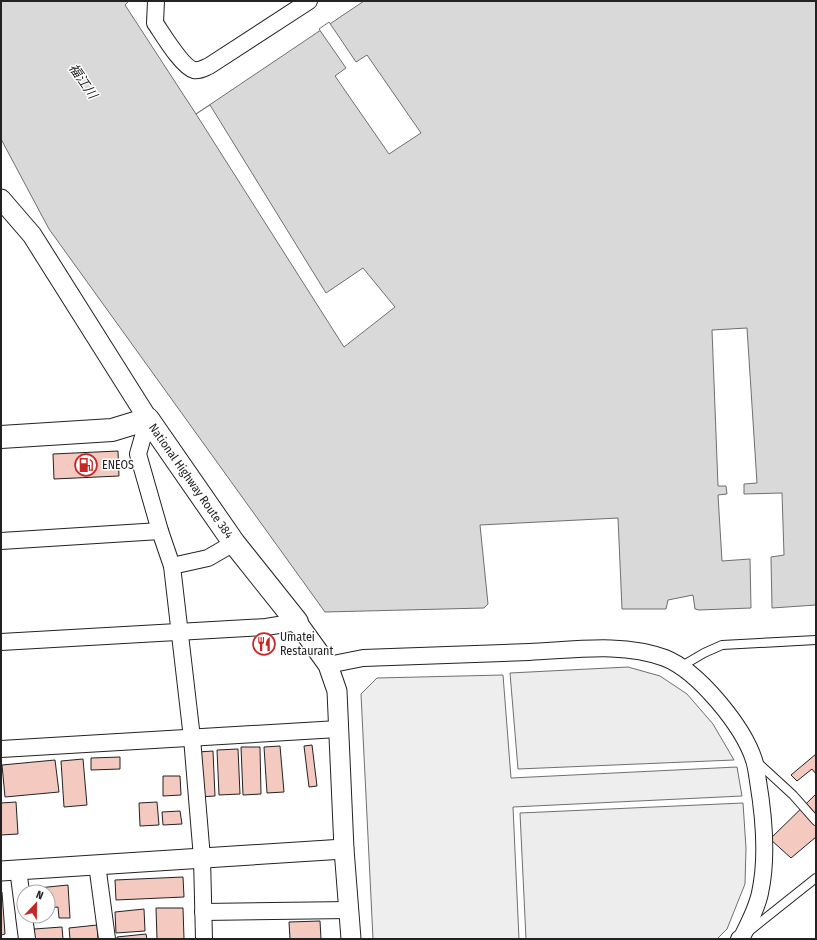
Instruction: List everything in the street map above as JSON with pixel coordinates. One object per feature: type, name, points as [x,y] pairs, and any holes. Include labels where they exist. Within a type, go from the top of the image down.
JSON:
[{"type":"highway","name":"National Highway Route 384","points":[[1,437],[112,430],[148,419],[234,543],[297,622]]},
{"type":"street","points":[[156,1],[154,23],[184,62],[194,70],[202,70],[209,66],[309,1]]},
{"type":"street","points":[[1,198],[32,235],[148,419],[138,454],[160,531],[172,566],[192,738],[202,858],[204,939]]},
{"type":"street","points":[[1,540],[160,531]]},
{"type":"street","points":[[172,566],[208,558],[234,543]]},
{"type":"street","points":[[1,642],[180,630],[266,627],[297,622],[328,665],[337,691],[344,848],[351,939]]},
{"type":"street","points":[[328,665],[363,658],[621,648],[665,658],[682,666],[705,686],[722,707],[741,735],[754,759],[762,806],[764,852],[763,876],[756,907],[741,938]]},
{"type":"street","points":[[1,750],[338,729]]},
{"type":"street","points":[[16,891],[9,870],[344,848]]},
{"type":"street","points":[[97,864],[106,939]]},
{"type":"street","points":[[203,912],[349,910]]},
{"type":"street","points":[[25,924],[27,939]]},
{"type":"lane","points":[[682,666],[704,653],[722,645],[816,640]]},
{"type":"lane","points":[[754,759],[793,795],[816,821]]},
{"type":"lane","points":[[741,938],[816,878]]},
{"type":"shaded area","points":[[628,667],[660,676],[687,694],[713,724],[734,760],[518,769],[510,673]]},
{"type":"shaded area","points":[[503,675],[511,778],[737,767],[742,796],[513,807],[519,939],[373,939],[361,694],[377,678]]},
{"type":"shaded area","points":[[743,803],[746,848],[745,884],[727,929],[717,939],[526,939],[520,813]]},
{"type":"water","name":"福江川","points":[[1,1],[129,1],[125,5],[196,114],[364,1],[816,1],[816,605],[772,608],[771,557],[784,555],[782,493],[744,494],[744,484],[757,483],[747,328],[712,330],[718,486],[726,486],[727,494],[718,495],[722,561],[750,559],[751,608],[699,610],[695,609],[693,595],[668,600],[666,609],[622,609],[618,518],[480,525],[488,604],[484,608],[325,612],[49,229],[1,139]]},
{"type":"pier","points":[[329,22],[356,62],[367,55],[421,133],[389,154],[335,76],[346,68],[319,29]]},
{"type":"pier","points":[[210,105],[326,293],[363,268],[395,307],[344,347],[196,114]]},
{"type":"building","name":"ENEOS","points":[[118,451],[119,476],[54,479],[53,454]]},
{"type":"building","points":[[312,745],[317,786],[309,787],[304,746]]},
{"type":"building","points":[[280,746],[284,792],[267,793],[264,747]]},
{"type":"building","points":[[241,747],[260,747],[261,794],[243,795]]},
{"type":"building","points":[[238,749],[240,794],[219,795],[217,750]]},
{"type":"building","points":[[213,751],[215,796],[199,797],[198,752]]},
{"type":"building","points":[[816,754],[816,774],[812,769],[797,781],[791,775]]},
{"type":"building","points":[[120,757],[120,769],[91,770],[91,758]]},
{"type":"building","points":[[83,759],[87,805],[64,807],[61,761]]},
{"type":"building","points":[[55,760],[59,792],[5,797],[2,765]]},
{"type":"building","points":[[163,776],[180,776],[181,795],[163,796]]},
{"type":"building","points":[[816,794],[816,837],[791,858],[770,839]]},
{"type":"building","points":[[16,802],[18,834],[1,835],[1,803]]},
{"type":"building","points":[[157,802],[159,825],[140,826],[139,803]]},
{"type":"building","points":[[180,811],[182,824],[163,825],[162,812]]},
{"type":"building","points":[[183,877],[184,897],[116,900],[115,880]]},
{"type":"building","points":[[68,885],[70,918],[59,918],[58,907],[56,907],[56,886]]},
{"type":"building","points":[[2,892],[5,934],[1,935],[1,893]]},
{"type":"building","points":[[156,908],[183,908],[184,939],[157,939]]},
{"type":"building","points":[[144,909],[145,931],[116,933],[115,912]]},
{"type":"building","points":[[320,921],[321,939],[290,939],[289,922]]},
{"type":"building","points":[[97,925],[98,939],[70,939],[69,928]]},
{"type":"building","points":[[62,927],[63,939],[34,939],[34,929]]},
{"type":"building","points":[[146,934],[147,939],[117,939],[117,937]]},
{"type":"place","name":"ENEOS","points":[[86,465]]},
{"type":"place","name":"Umatei Restaurant","points":[[264,644]]}]
